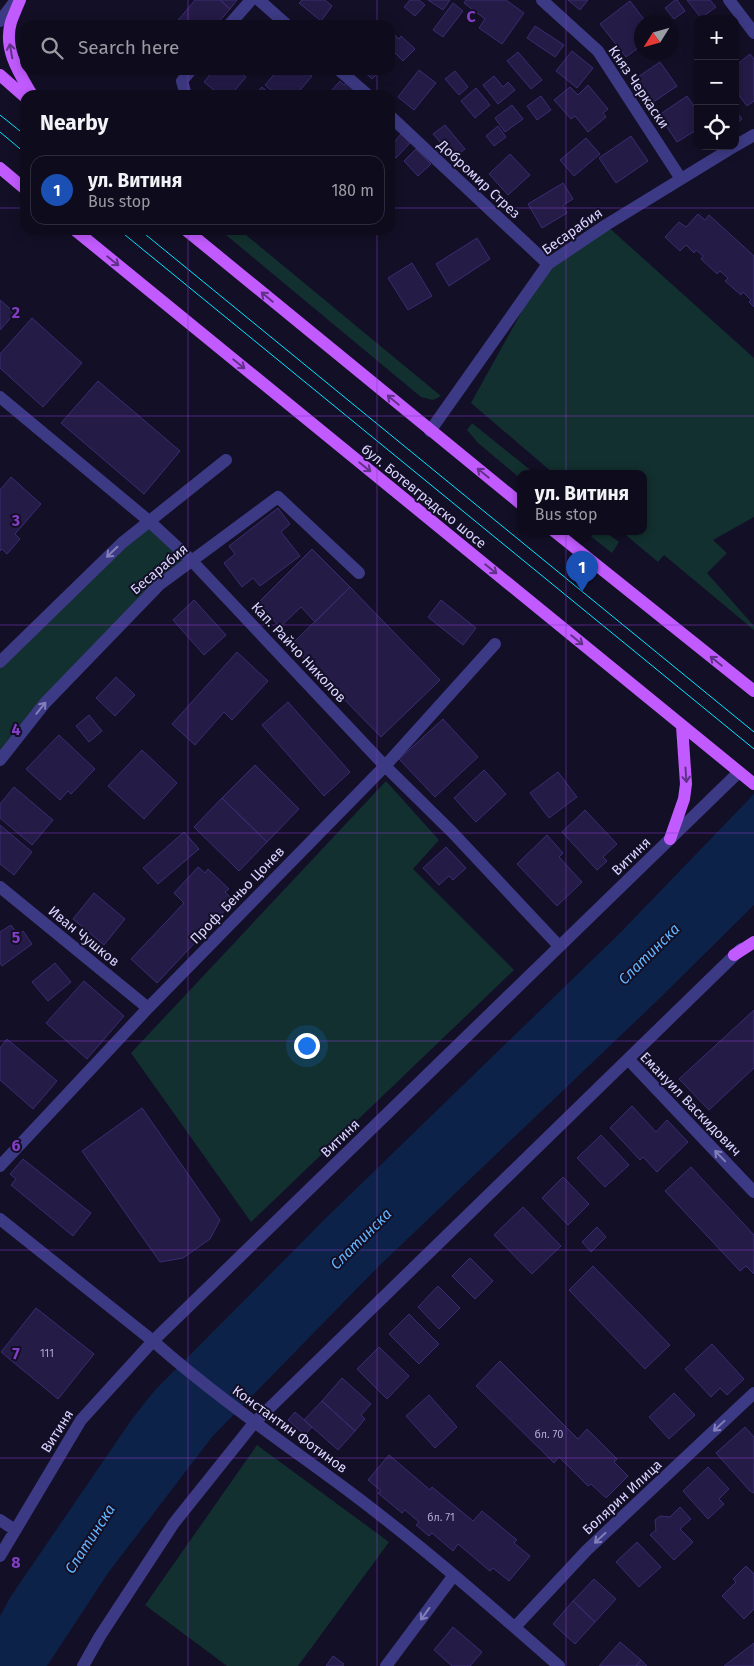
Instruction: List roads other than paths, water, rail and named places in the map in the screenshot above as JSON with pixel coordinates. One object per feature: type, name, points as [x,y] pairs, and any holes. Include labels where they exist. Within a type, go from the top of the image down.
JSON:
[{"type":"main road","points":[[20,0],[11,24],[10,46],[17,70],[29,90]]},
{"type":"main road","points":[[0,75],[20,93]]},
{"type":"main road","points":[[0,168],[20,185]]},
{"type":"main road","name":"бул. Ботевградско шосе","points":[[81,235],[754,784]]},
{"type":"main road","points":[[192,235],[517,501]]},
{"type":"main road","points":[[559,535],[754,691]]},
{"type":"main road","points":[[670,839],[684,799],[686,784],[682,726]]},
{"type":"main road","points":[[734,955],[754,942]]},
{"type":"street","points":[[0,21],[16,0]]},
{"type":"street","points":[[234,20],[251,0]]},
{"type":"street","points":[[259,0],[282,20]]},
{"type":"street","name":"Княз Черкаски","points":[[542,0],[598,51],[681,178]]},
{"type":"street","points":[[729,0],[754,33]]},
{"type":"street","points":[[185,90],[182,81],[187,75]]},
{"type":"street","points":[[345,75],[362,90]]},
{"type":"street","name":"Добромир Стрез","points":[[395,121],[548,264]]},
{"type":"street","name":"Бесарабия","points":[[739,143],[754,134]]},
{"type":"street","name":"Бесарабия","points":[[430,431],[548,264],[606,225],[728,150]]},
{"type":"street","name":"Кап. Райчо Николов","points":[[0,396],[149,521],[191,560],[385,766],[452,832],[559,946]]},
{"type":"street","points":[[0,662],[122,543],[226,460]]},
{"type":"street","name":"Бесарабия","points":[[0,760],[45,703],[158,585],[278,497],[359,573]]},
{"type":"street","name":"Проф. Беньо Цонев","points":[[0,1166],[148,1008],[385,766],[495,644]]},
{"type":"street","name":"Витиня","points":[[0,1556],[81,1420],[153,1342],[739,772]]},
{"type":"street","name":"Иван Чушков","points":[[0,887],[148,1008]]},
{"type":"street","points":[[83,1666],[100,1636],[174,1523],[254,1423],[754,936]]},
{"type":"street","name":"Емануил Васкидович","points":[[628,1059],[754,1192]]},
{"type":"street","name":"Константин Фотинов","points":[[0,1219],[254,1423],[347,1490],[454,1575],[559,1666]]},
{"type":"street","name":"Болярин Илица","points":[[514,1627],[587,1550],[754,1393]]},
{"type":"street","points":[[0,1520],[15,1530]]},
{"type":"street","points":[[386,1666],[454,1575]]},
{"type":"water","name":"Слатинска","points":[[754,794],[754,905],[660,998],[377,1268],[212,1437],[108,1573],[47,1666],[0,1666],[0,1616],[11,1596],[132,1419],[155,1390],[329,1215],[619,934]]},
{"type":"tram line","points":[[0,115],[20,131]]},
{"type":"tram line","points":[[0,132],[20,149]]},
{"type":"tram line","points":[[125,235],[754,749]]},
{"type":"tram line","points":[[146,235],[754,732]]},
{"type":"place","name":"ул. Витиня","points":[[582,592]]}]
